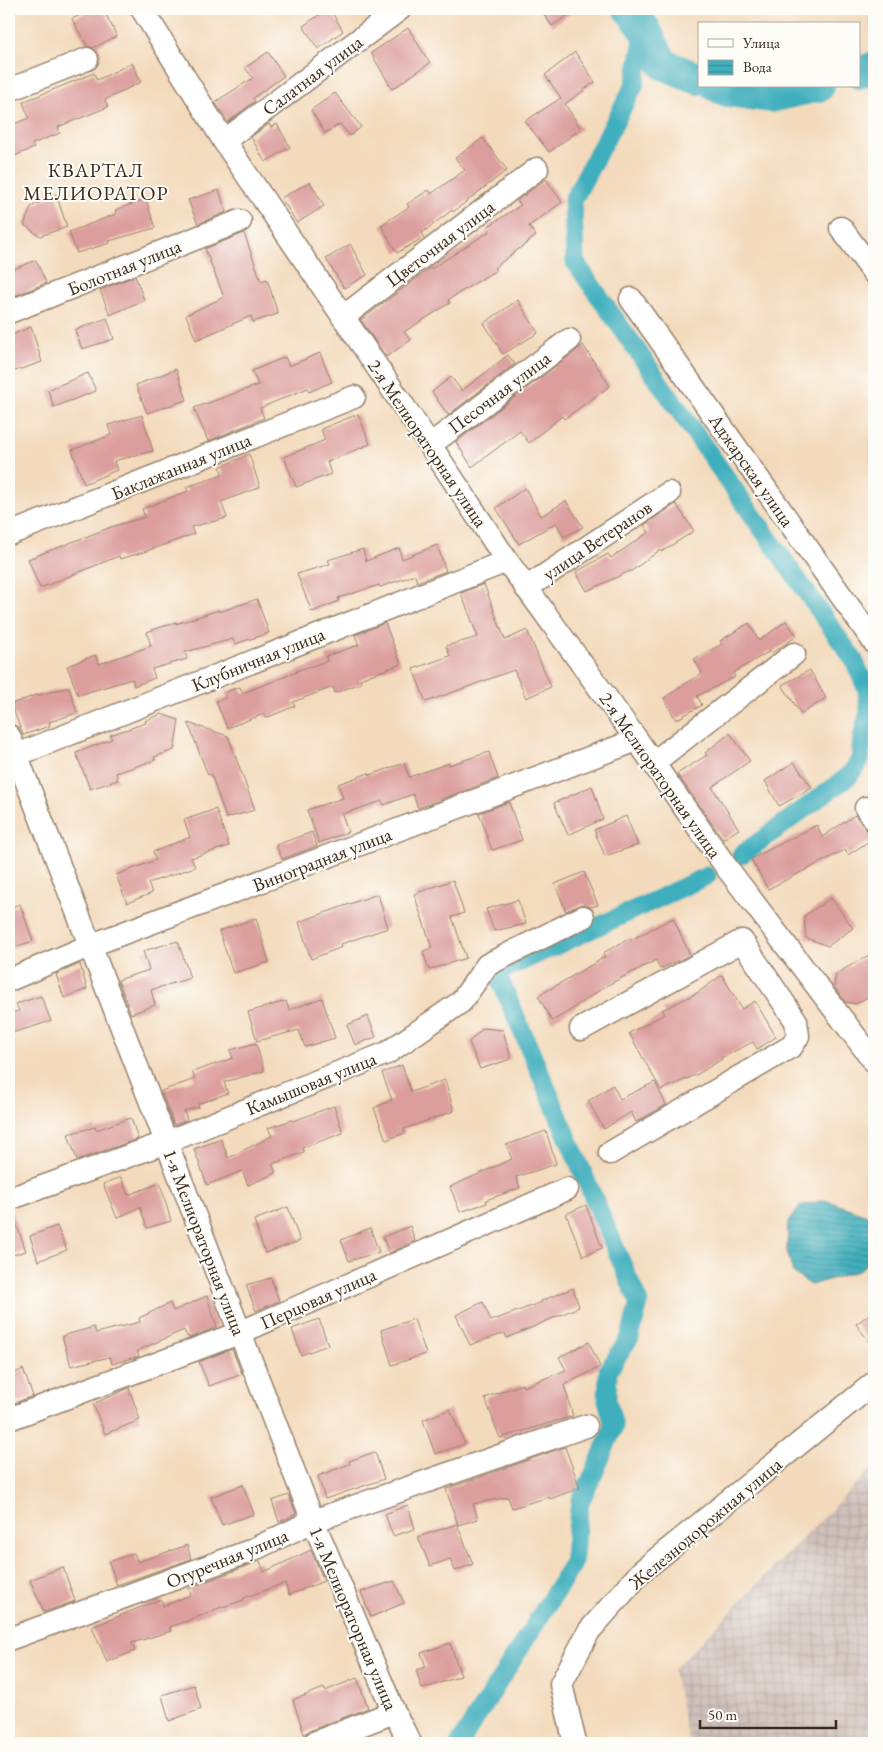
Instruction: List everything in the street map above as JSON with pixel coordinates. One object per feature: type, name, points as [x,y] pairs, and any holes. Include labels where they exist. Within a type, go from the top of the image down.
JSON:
[{"type":"street","name":"2-я Мелиораторная улица","points":[[142,9],[224,142],[430,445],[506,561],[653,762],[727,868],[872,1053]]},
{"type":"street","name":"Салатная улица","points":[[224,142],[400,9]]},
{"type":"street","points":[[9,90],[87,59]]},
{"type":"street","name":"Цветочная улица","points":[[343,316],[537,169]]},
{"type":"street","name":"Болотная улица","points":[[9,312],[240,221]]},
{"type":"street","points":[[841,228],[874,273]]},
{"type":"street","name":"Аджарская улица","points":[[630,299],[874,642]]},
{"type":"street","name":"Песочная улица","points":[[430,445],[569,340]]},
{"type":"street","name":"Баклажанная улица","points":[[9,534],[354,397]]},
{"type":"street","name":"улица Ветеранов","points":[[526,588],[669,493]]},
{"type":"street","name":"Клубничная улица","points":[[11,749],[506,561]]},
{"type":"street","points":[[653,762],[794,654]]},
{"type":"street","name":"Виноградная улица","points":[[9,980],[89,946],[637,740]]},
{"type":"street","name":"1-я Мелиораторная улица","points":[[11,749],[167,1142],[313,1522],[394,1712],[410,1743]]},
{"type":"street","name":"Камышовая улица","points":[[9,1200],[167,1142],[387,1053],[461,1002],[487,965],[583,917]]},
{"type":"street","points":[[581,1029],[770,925]]},
{"type":"street","points":[[610,1154],[792,1046],[798,1036],[796,1021],[742,942]]},
{"type":"street","name":"Перцовая улица","points":[[9,1419],[239,1333],[567,1189]]},
{"type":"street","name":"Железнодорожная улица","points":[[575,1743],[561,1684],[590,1631],[642,1571],[874,1383]]},
{"type":"street","name":"Огуречная улица","points":[[9,1639],[250,1551],[313,1522],[586,1426]]},
{"type":"street","points":[[314,1743],[394,1712]]},
{"type":"shaded area","points":[[874,1466],[874,1743],[689,1743],[673,1670]]},
{"type":"water","points":[[825,1200],[870,1216],[874,1223],[874,1257],[858,1271],[811,1285],[793,1273],[787,1251],[788,1222],[800,1206]]},
{"type":"building","points":[[93,9],[103,9],[117,36],[93,48],[87,46],[72,19]]},
{"type":"building","points":[[330,9],[343,31],[318,49],[303,26]]},
{"type":"building","points":[[540,9],[577,9],[552,26]]},
{"type":"building","points":[[408,28],[430,63],[392,89],[371,53]]},
{"type":"building","points":[[268,52],[284,76],[253,98],[255,101],[228,122],[215,102],[253,78],[245,68]]},
{"type":"building","points":[[575,52],[595,82],[565,104],[581,129],[549,152],[525,121],[561,98],[545,75]]},
{"type":"building","points":[[132,63],[141,82],[105,100],[108,107],[58,127],[60,133],[32,144],[34,148],[9,158],[9,126],[29,118],[23,102],[94,73],[97,80]]},
{"type":"building","points":[[335,93],[361,127],[350,136],[340,124],[325,133],[311,110]]},
{"type":"building","points":[[269,124],[271,127],[277,124],[290,147],[265,162],[251,137]]},
{"type":"building","points":[[483,138],[507,170],[453,212],[452,210],[422,233],[424,237],[397,253],[381,225],[409,207],[407,204],[429,190],[431,194],[465,170],[455,158]]},
{"type":"building","points":[[546,179],[562,202],[529,226],[536,236],[494,268],[496,270],[448,300],[450,303],[404,332],[411,340],[386,357],[361,320],[430,268],[490,231],[487,227],[521,205],[517,201]]},
{"type":"building","points":[[310,182],[324,206],[297,223],[281,198]]},
{"type":"building","points":[[219,190],[226,212],[198,224],[188,200]]},
{"type":"building","points":[[56,194],[67,227],[40,236],[24,225],[31,207]]},
{"type":"building","points":[[146,199],[155,228],[109,241],[110,243],[77,253],[69,232],[116,214],[115,210]]},
{"type":"building","points":[[244,233],[261,281],[267,279],[278,314],[253,322],[251,316],[196,340],[186,315],[224,297],[205,249]]},
{"type":"building","points":[[350,244],[367,275],[344,288],[326,259]]},
{"type":"building","points":[[36,260],[46,283],[14,296],[9,280],[9,271]]},
{"type":"building","points":[[135,276],[144,300],[110,315],[100,290]]},
{"type":"building","points":[[518,300],[538,333],[503,354],[484,323]]},
{"type":"building","points":[[107,318],[114,339],[82,349],[75,330]]},
{"type":"building","points":[[31,327],[42,362],[9,373],[9,336]]},
{"type":"building","points":[[583,345],[610,386],[564,419],[562,416],[529,443],[520,431],[472,467],[456,442]]},
{"type":"building","points":[[320,353],[332,382],[309,392],[308,388],[260,408],[264,418],[208,441],[194,408],[258,385],[252,371],[285,357],[289,366]]},
{"type":"building","points":[[508,355],[515,364],[448,415],[432,392],[451,377],[462,391]]},
{"type":"building","points":[[176,369],[187,400],[147,413],[136,385]]},
{"type":"building","points":[[88,373],[96,391],[54,407],[48,390]]},
{"type":"building","points":[[358,414],[370,444],[327,462],[331,474],[296,487],[284,457],[325,440],[321,429]]},
{"type":"building","points":[[142,415],[153,451],[114,461],[117,470],[84,484],[72,450],[111,435],[108,425]]},
{"type":"building","points":[[249,454],[260,487],[221,502],[227,518],[191,527],[194,534],[144,552],[120,559],[119,556],[40,588],[28,559],[111,527],[145,517],[142,509],[188,491],[186,487],[223,475],[220,467]]},
{"type":"building","points":[[525,488],[541,516],[566,501],[583,527],[564,537],[556,523],[519,544],[496,508]]},
{"type":"building","points":[[676,504],[694,531],[661,552],[660,550],[630,572],[587,591],[576,572],[608,554],[611,558],[649,532],[644,525]]},
{"type":"building","points":[[437,545],[446,571],[417,582],[415,575],[380,587],[379,585],[338,598],[339,601],[312,612],[297,574],[330,564],[328,560],[363,549],[366,561],[399,548],[402,559]]},
{"type":"building","points":[[484,584],[505,640],[527,630],[551,687],[526,698],[514,670],[426,702],[413,669],[450,656],[446,646],[478,637],[461,593]]},
{"type":"building","points":[[257,599],[269,633],[235,644],[233,639],[185,652],[187,659],[152,669],[155,678],[134,686],[132,679],[78,695],[67,666],[95,655],[99,664],[151,646],[147,632],[219,610],[219,612]]},
{"type":"building","points":[[786,621],[797,636],[772,653],[770,651],[733,673],[735,677],[697,696],[702,705],[676,720],[664,698],[702,673],[694,659],[722,644],[720,641],[749,623],[759,641]]},
{"type":"building","points":[[385,623],[401,664],[360,679],[361,683],[335,693],[333,687],[293,702],[295,706],[266,718],[264,714],[227,728],[216,701],[226,698],[226,692],[240,687],[243,693],[296,671],[327,661],[326,656],[359,645],[355,635]]},
{"type":"building","points":[[810,670],[826,698],[801,714],[782,685]]},
{"type":"building","points":[[69,687],[77,713],[49,722],[50,726],[23,735],[11,704],[39,694]]},
{"type":"building","points":[[161,714],[179,720],[174,750],[154,757],[155,760],[116,773],[118,780],[90,789],[76,753],[112,739],[110,735],[146,723],[145,721]]},
{"type":"building","points":[[188,723],[228,736],[255,810],[226,818],[211,774],[208,775]]},
{"type":"building","points":[[730,733],[750,761],[712,787],[739,829],[723,839],[677,774],[707,755],[705,753]]},
{"type":"building","points":[[489,752],[498,778],[418,808],[413,794],[384,805],[382,801],[342,814],[348,832],[319,843],[307,810],[343,798],[338,784],[404,763],[409,777]]},
{"type":"building","points":[[794,762],[812,788],[779,806],[765,781]]},
{"type":"building","points":[[592,786],[603,819],[568,835],[554,803]]},
{"type":"building","points":[[509,802],[522,840],[492,850],[479,813]]},
{"type":"building","points":[[216,809],[229,846],[191,858],[195,867],[148,883],[152,893],[127,903],[116,875],[156,860],[153,852],[190,837],[184,820]]},
{"type":"building","points":[[855,815],[868,831],[874,832],[874,838],[848,855],[845,850],[768,889],[751,859],[817,825],[822,837]]},
{"type":"building","points":[[626,816],[638,845],[605,856],[594,830]]},
{"type":"building","points":[[312,832],[317,846],[282,859],[276,845]]},
{"type":"building","points":[[584,872],[598,905],[591,907],[583,904],[566,911],[555,884]]},
{"type":"building","points":[[453,880],[464,913],[452,917],[466,958],[429,970],[423,951],[432,948],[414,894]]},
{"type":"building","points":[[378,894],[388,928],[341,944],[342,947],[311,959],[299,922]]},
{"type":"building","points":[[831,898],[853,928],[828,946],[806,938],[804,916]]},
{"type":"building","points":[[518,900],[526,924],[494,931],[486,909]]},
{"type":"building","points":[[20,904],[33,941],[9,949],[9,908]]},
{"type":"building","points":[[256,918],[269,962],[233,973],[219,931]]},
{"type":"building","points":[[673,918],[690,955],[660,969],[656,960],[606,986],[552,1021],[538,996],[605,957],[603,953]]},
{"type":"building","points":[[178,941],[190,978],[151,990],[155,1005],[131,1014],[118,980],[149,970],[143,951]]},
{"type":"building","points":[[869,955],[874,964],[874,993],[856,1004],[845,1002],[834,986],[836,974]]},
{"type":"building","points":[[80,964],[87,989],[64,998],[56,974]]},
{"type":"building","points":[[722,975],[742,1009],[755,1001],[776,1037],[757,1049],[753,1042],[721,1058],[698,1074],[661,1090],[629,1033],[665,1014],[662,1010],[697,993]]},
{"type":"building","points":[[41,996],[51,1021],[9,1034],[9,1014],[19,1011],[16,1004]]},
{"type":"building","points":[[322,998],[335,1038],[305,1047],[299,1030],[257,1041],[248,1012],[286,1001],[289,1010]]},
{"type":"building","points":[[368,1016],[376,1037],[355,1045],[347,1025]]},
{"type":"building","points":[[483,1028],[503,1030],[511,1059],[480,1069],[469,1042]]},
{"type":"building","points":[[256,1043],[264,1071],[224,1082],[228,1093],[198,1104],[199,1107],[184,1111],[187,1120],[174,1125],[161,1091],[195,1079],[192,1072],[233,1058],[230,1050]]},
{"type":"building","points":[[402,1065],[411,1092],[445,1080],[454,1111],[404,1129],[405,1133],[386,1140],[374,1108],[392,1100],[382,1073]]},
{"type":"building","points":[[655,1082],[666,1105],[636,1122],[631,1112],[604,1129],[588,1101],[613,1085],[620,1099]]},
{"type":"building","points":[[334,1106],[343,1133],[302,1148],[304,1152],[272,1164],[276,1173],[248,1185],[242,1171],[207,1185],[194,1149],[221,1139],[228,1158],[272,1136],[268,1128]]},
{"type":"building","points":[[131,1118],[138,1139],[77,1160],[68,1134],[95,1127],[96,1130]]},
{"type":"building","points":[[546,1131],[556,1164],[516,1177],[520,1188],[486,1200],[487,1203],[460,1212],[450,1187],[512,1159],[506,1145]]},
{"type":"building","points":[[121,1177],[128,1195],[160,1183],[171,1221],[147,1228],[140,1207],[117,1218],[103,1184]]},
{"type":"building","points":[[586,1205],[602,1248],[583,1256],[566,1214]]},
{"type":"building","points":[[288,1207],[300,1241],[265,1253],[254,1220]]},
{"type":"building","points":[[9,1212],[12,1212],[26,1251],[9,1256]]},
{"type":"building","points":[[57,1226],[67,1250],[38,1261],[30,1236]]},
{"type":"building","points":[[410,1226],[415,1241],[389,1253],[383,1237]]},
{"type":"building","points":[[370,1228],[379,1252],[349,1261],[341,1240]]},
{"type":"building","points":[[271,1278],[279,1301],[256,1311],[246,1285]]},
{"type":"building","points":[[573,1288],[579,1307],[507,1338],[505,1333],[470,1345],[456,1315],[483,1302],[491,1321]]},
{"type":"building","points":[[207,1296],[217,1327],[189,1338],[184,1330],[137,1351],[139,1356],[112,1364],[110,1357],[71,1366],[62,1336],[94,1327],[96,1333],[140,1322],[139,1318],[170,1303],[173,1311]]},
{"type":"building","points":[[874,1311],[874,1349],[856,1324]]},
{"type":"building","points":[[319,1319],[328,1345],[301,1355],[292,1329]]},
{"type":"building","points":[[414,1319],[426,1354],[392,1365],[381,1330]]},
{"type":"building","points":[[589,1342],[600,1367],[564,1385],[573,1416],[500,1438],[485,1398],[522,1384],[523,1387],[566,1370],[559,1357]]},
{"type":"building","points":[[232,1349],[242,1374],[209,1386],[199,1362]]},
{"type":"building","points":[[23,1369],[33,1396],[9,1405],[9,1376]]},
{"type":"building","points":[[129,1388],[140,1420],[105,1434],[93,1404]]},
{"type":"building","points":[[450,1409],[465,1444],[435,1454],[423,1420]]},
{"type":"building","points":[[565,1447],[580,1488],[550,1499],[549,1497],[512,1508],[508,1497],[473,1504],[478,1519],[458,1525],[446,1489]]},
{"type":"building","points":[[375,1452],[384,1479],[325,1499],[318,1476],[350,1464],[349,1461]]},
{"type":"building","points":[[243,1485],[254,1514],[222,1525],[211,1497]]},
{"type":"building","points":[[289,1495],[296,1514],[279,1522],[272,1501]]},
{"type":"building","points":[[408,1505],[415,1529],[393,1536],[385,1514]]},
{"type":"building","points":[[457,1524],[473,1564],[455,1571],[450,1559],[430,1566],[418,1537]]},
{"type":"building","points":[[187,1545],[191,1559],[117,1585],[109,1562],[134,1553],[138,1562]]},
{"type":"building","points":[[311,1550],[324,1581],[289,1595],[285,1583],[244,1598],[244,1600],[170,1627],[171,1631],[132,1643],[135,1651],[107,1662],[92,1627],[161,1599],[163,1606],[191,1595],[189,1588],[260,1561],[264,1572]]},
{"type":"building","points":[[63,1567],[75,1601],[44,1612],[30,1580]]},
{"type":"building","points":[[394,1581],[404,1603],[371,1617],[361,1592]]},
{"type":"building","points":[[450,1643],[461,1676],[422,1689],[416,1670],[426,1667],[421,1653]]},
{"type":"building","points":[[357,1678],[368,1708],[304,1734],[293,1700],[324,1688],[325,1691]]},
{"type":"building","points":[[194,1685],[201,1709],[169,1721],[162,1695]]},
{"type":"waterway","points":[[629,9],[645,29],[663,64],[698,79]]},
{"type":"waterway","points":[[645,29],[634,86],[573,200],[575,262],[854,660],[867,690],[869,712],[862,737],[860,760],[849,776],[741,855]]},
{"type":"waterway","points":[[860,73],[874,67]]},
{"type":"waterway","points":[[720,88],[727,91],[771,97],[810,88]]},
{"type":"waterway","points":[[460,1743],[573,1564],[580,1502],[614,1426],[607,1400],[608,1371],[630,1337],[639,1303],[497,973],[707,876]]},
{"type":"district","name":"КВАРТАЛ МЕЛИОРАТОР","points":[[96,182]]}]
